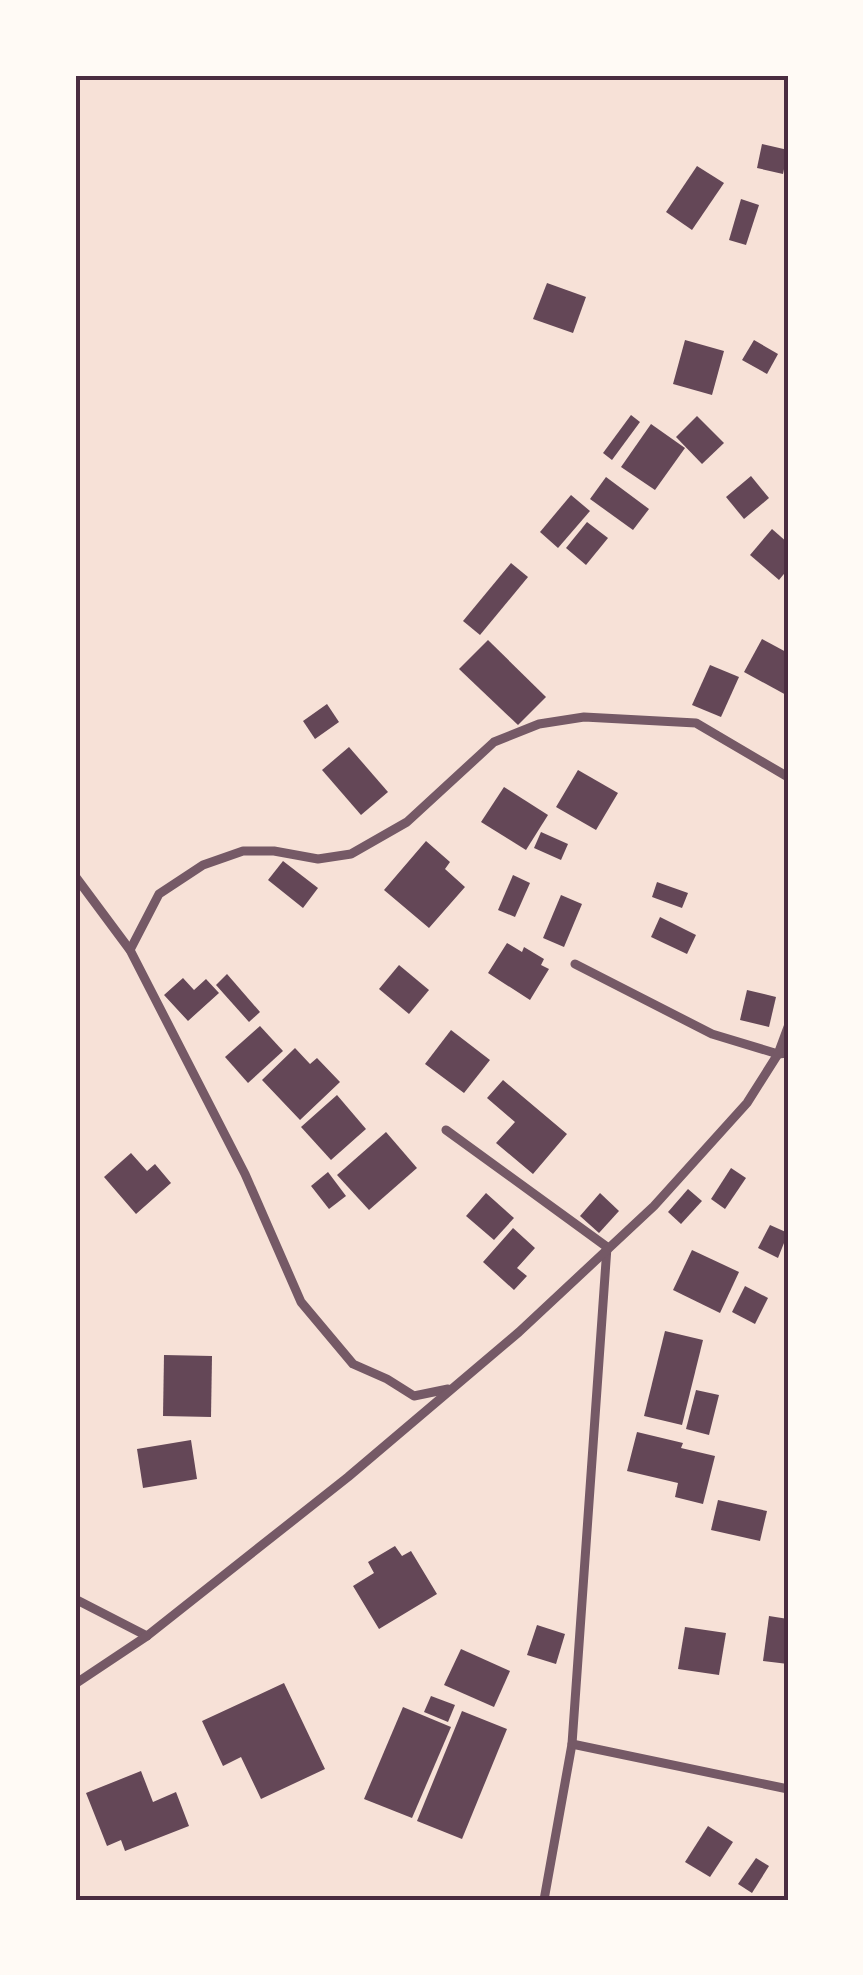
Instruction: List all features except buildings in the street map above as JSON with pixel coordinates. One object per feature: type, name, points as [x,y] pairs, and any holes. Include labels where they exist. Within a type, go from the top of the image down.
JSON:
[{"type":"street","points":[[130,950],[160,894],[203,865],[243,851],[274,850],[318,859],[352,854],[407,822],[494,742],[539,724],[584,718],[696,723],[788,777]]},
{"type":"street","points":[[75,876],[130,950],[245,1174],[301,1302],[354,1364],[414,1396],[450,1389]]},
{"type":"street","points":[[575,964],[712,1034],[783,1053]]},
{"type":"street","points":[[75,1684],[147,1636],[348,1478],[519,1332],[654,1206],[747,1102],[783,1053],[788,1027]]},
{"type":"street","points":[[446,1130],[607,1247]]},
{"type":"street","points":[[544,1900],[572,1744],[607,1247]]},
{"type":"street","points":[[75,1599],[147,1636]]},
{"type":"street","points":[[572,1744],[788,1789]]}]
